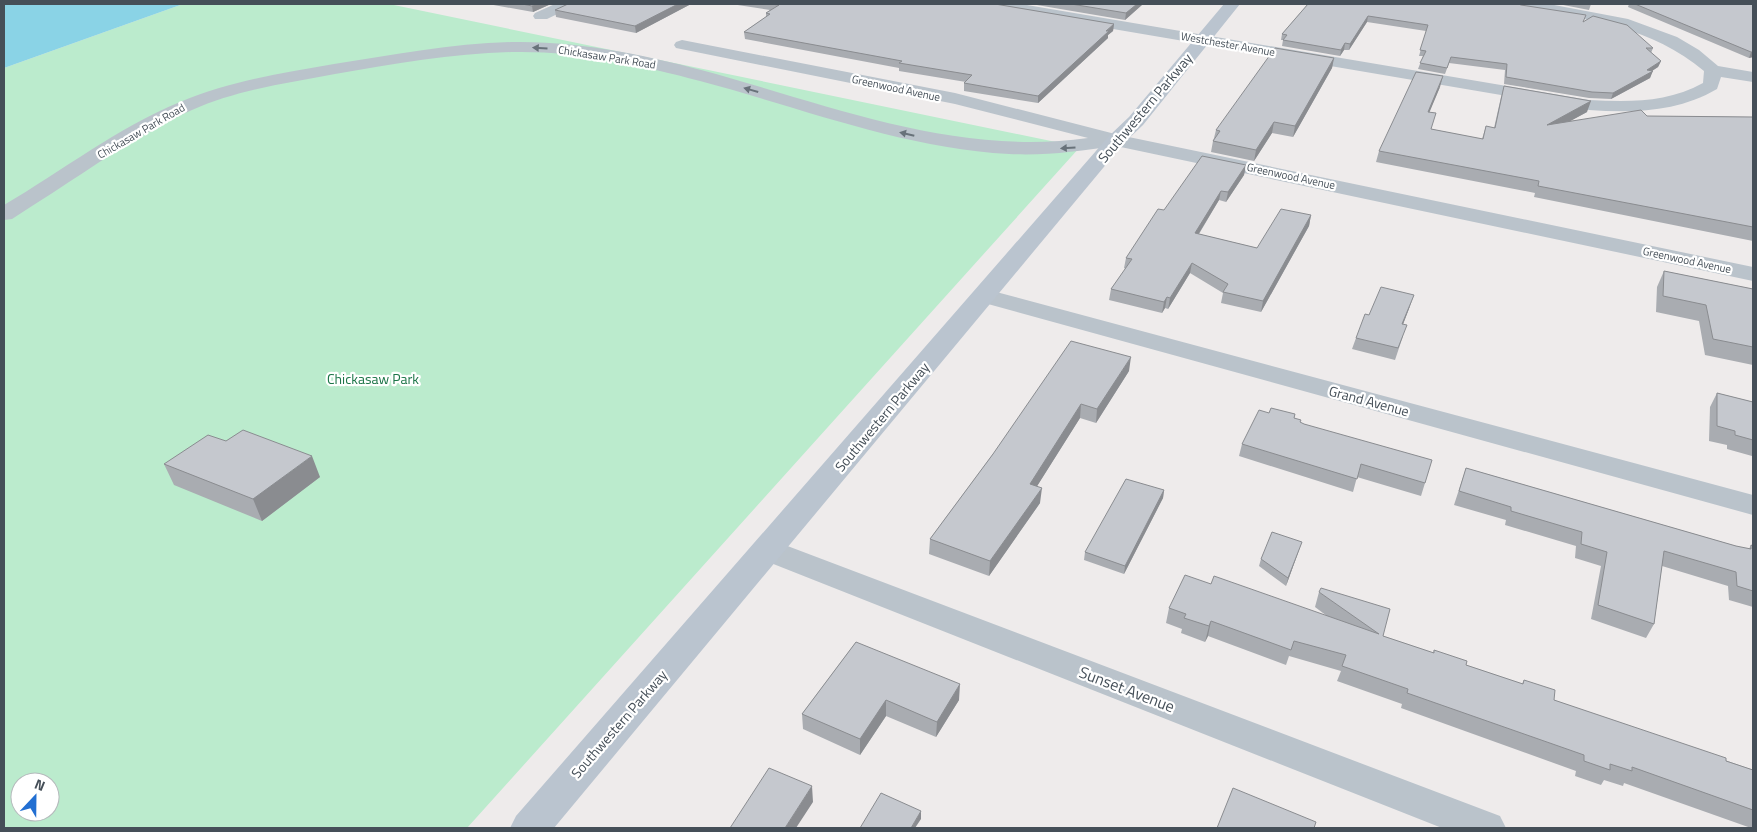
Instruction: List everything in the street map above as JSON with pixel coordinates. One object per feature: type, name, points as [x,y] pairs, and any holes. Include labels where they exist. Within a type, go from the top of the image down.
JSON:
[{"type":"street","points":[[541,16],[567,4]]},
{"type":"street","name":"Westchester Avenue","points":[[995,4],[1567,102],[1597,105],[1641,106],[1683,99],[1711,85],[1713,70]]},
{"type":"street","name":"Southwestern Parkway","points":[[530,828],[1116,140],[1136,121],[1232,4]]},
{"type":"street","points":[[1519,4],[1595,16],[1640,28],[1685,48],[1713,70],[1753,77]]},
{"type":"street","name":"Greenwood Avenue","points":[[682,45],[921,92],[1060,123],[1116,140],[1753,274]]},
{"type":"street","name":"Chickasaw Park Road","points":[[4,214],[168,114],[207,98],[250,85],[305,74],[466,50],[541,48],[617,57],[707,77],[850,120],[912,136],[972,146],[1081,147],[1116,140]]},
{"type":"street","name":"Grand Avenue","points":[[985,296],[1753,505]]},
{"type":"street","name":"Sunset Avenue","points":[[768,550],[1446,821],[1486,828]]},
{"type":"green space","name":"Chickasaw Park","points":[[183,4],[389,4],[1080,147],[467,828],[4,828],[4,68]]},
{"type":"water","points":[[4,4],[183,4],[4,68]]},
{"type":"building","points":[[568,4],[678,4],[635,26],[555,10]]},
{"type":"building","points":[[770,4],[995,4],[1114,24],[1106,31],[1109,31],[1038,96],[964,83],[972,75],[899,63],[902,61],[744,32],[770,14],[766,13],[779,5]]},
{"type":"building","points":[[1071,4],[1137,4],[1126,13]]},
{"type":"building","points":[[1308,4],[1518,4],[1586,15],[1583,22],[1593,16],[1627,25],[1653,48],[1646,48],[1661,61],[1647,70],[1653,71],[1613,93],[1592,92],[1506,77],[1507,64],[1451,57],[1447,68],[1420,63],[1426,51],[1420,50],[1428,25],[1368,16],[1350,44],[1345,43],[1341,50],[1283,40],[1287,35],[1282,34]]},
{"type":"building","points":[[1635,4],[1753,4],[1753,52],[1751,52]]},
{"type":"building","points":[[1275,48],[1334,58],[1295,126],[1274,122],[1256,150],[1213,141],[1220,131],[1216,130]]},
{"type":"building","points":[[1416,72],[1443,76],[1428,112],[1436,113],[1431,129],[1483,139],[1486,126],[1495,128],[1504,86],[1591,101],[1547,125],[1641,110],[1647,116],[1753,117],[1753,227],[1538,186],[1539,181],[1379,151]]},
{"type":"building","points":[[1202,156],[1246,165],[1228,192],[1221,191],[1195,233],[1257,248],[1281,209],[1311,215],[1263,301],[1223,292],[1228,284],[1192,263],[1170,298],[1167,297],[1164,302],[1111,289],[1132,259],[1126,258],[1158,209],[1164,210]]},
{"type":"building","points":[[1664,271],[1753,289],[1753,347],[1713,339],[1706,305],[1663,296]]},
{"type":"building","points":[[1381,287],[1414,295],[1402,324],[1407,325],[1398,348],[1356,338],[1365,314],[1369,315]]},
{"type":"building","points":[[1071,341],[1131,357],[1097,409],[1081,404],[1030,484],[1042,488],[990,561],[930,539],[993,454]]},
{"type":"building","points":[[1717,393],[1753,402],[1753,440],[1735,435],[1735,431],[1717,426]]},
{"type":"building","points":[[1271,408],[1295,414],[1294,418],[1301,420],[1300,422],[1304,424],[1432,460],[1425,483],[1361,464],[1357,479],[1242,444],[1259,410],[1269,413]]},
{"type":"building","points":[[243,430],[312,456],[253,499],[164,464],[208,435],[226,441]]},
{"type":"building","points":[[1466,468],[1736,546],[1751,549],[1751,545],[1753,546],[1753,591],[1737,586],[1736,572],[1664,551],[1654,624],[1598,605],[1607,552],[1581,544],[1582,532],[1511,511],[1511,507],[1459,491]]},
{"type":"building","points":[[1126,479],[1164,490],[1125,566],[1085,552]]},
{"type":"building","points":[[1272,532],[1302,542],[1288,578],[1261,559]]},
{"type":"building","points":[[1185,575],[1211,584],[1214,576],[1379,634],[1319,592],[1321,588],[1390,609],[1383,636],[1434,653],[1434,650],[1467,661],[1466,665],[1523,684],[1524,680],[1555,690],[1554,700],[1726,758],[1726,761],[1753,770],[1753,810],[1632,767],[1632,771],[1610,764],[1610,770],[1584,761],[1584,755],[1407,693],[1408,689],[1342,666],[1346,655],[1294,641],[1291,650],[1211,621],[1209,626],[1184,618],[1186,614],[1169,608]]},
{"type":"building","points":[[856,642],[960,684],[937,722],[886,700],[860,739],[802,714]]},
{"type":"building","points":[[769,768],[812,786],[785,828],[730,828]]},
{"type":"building","points":[[1233,788],[1316,822],[1314,828],[1217,828]]},
{"type":"building","points":[[881,793],[921,811],[911,828],[860,828]]}]
